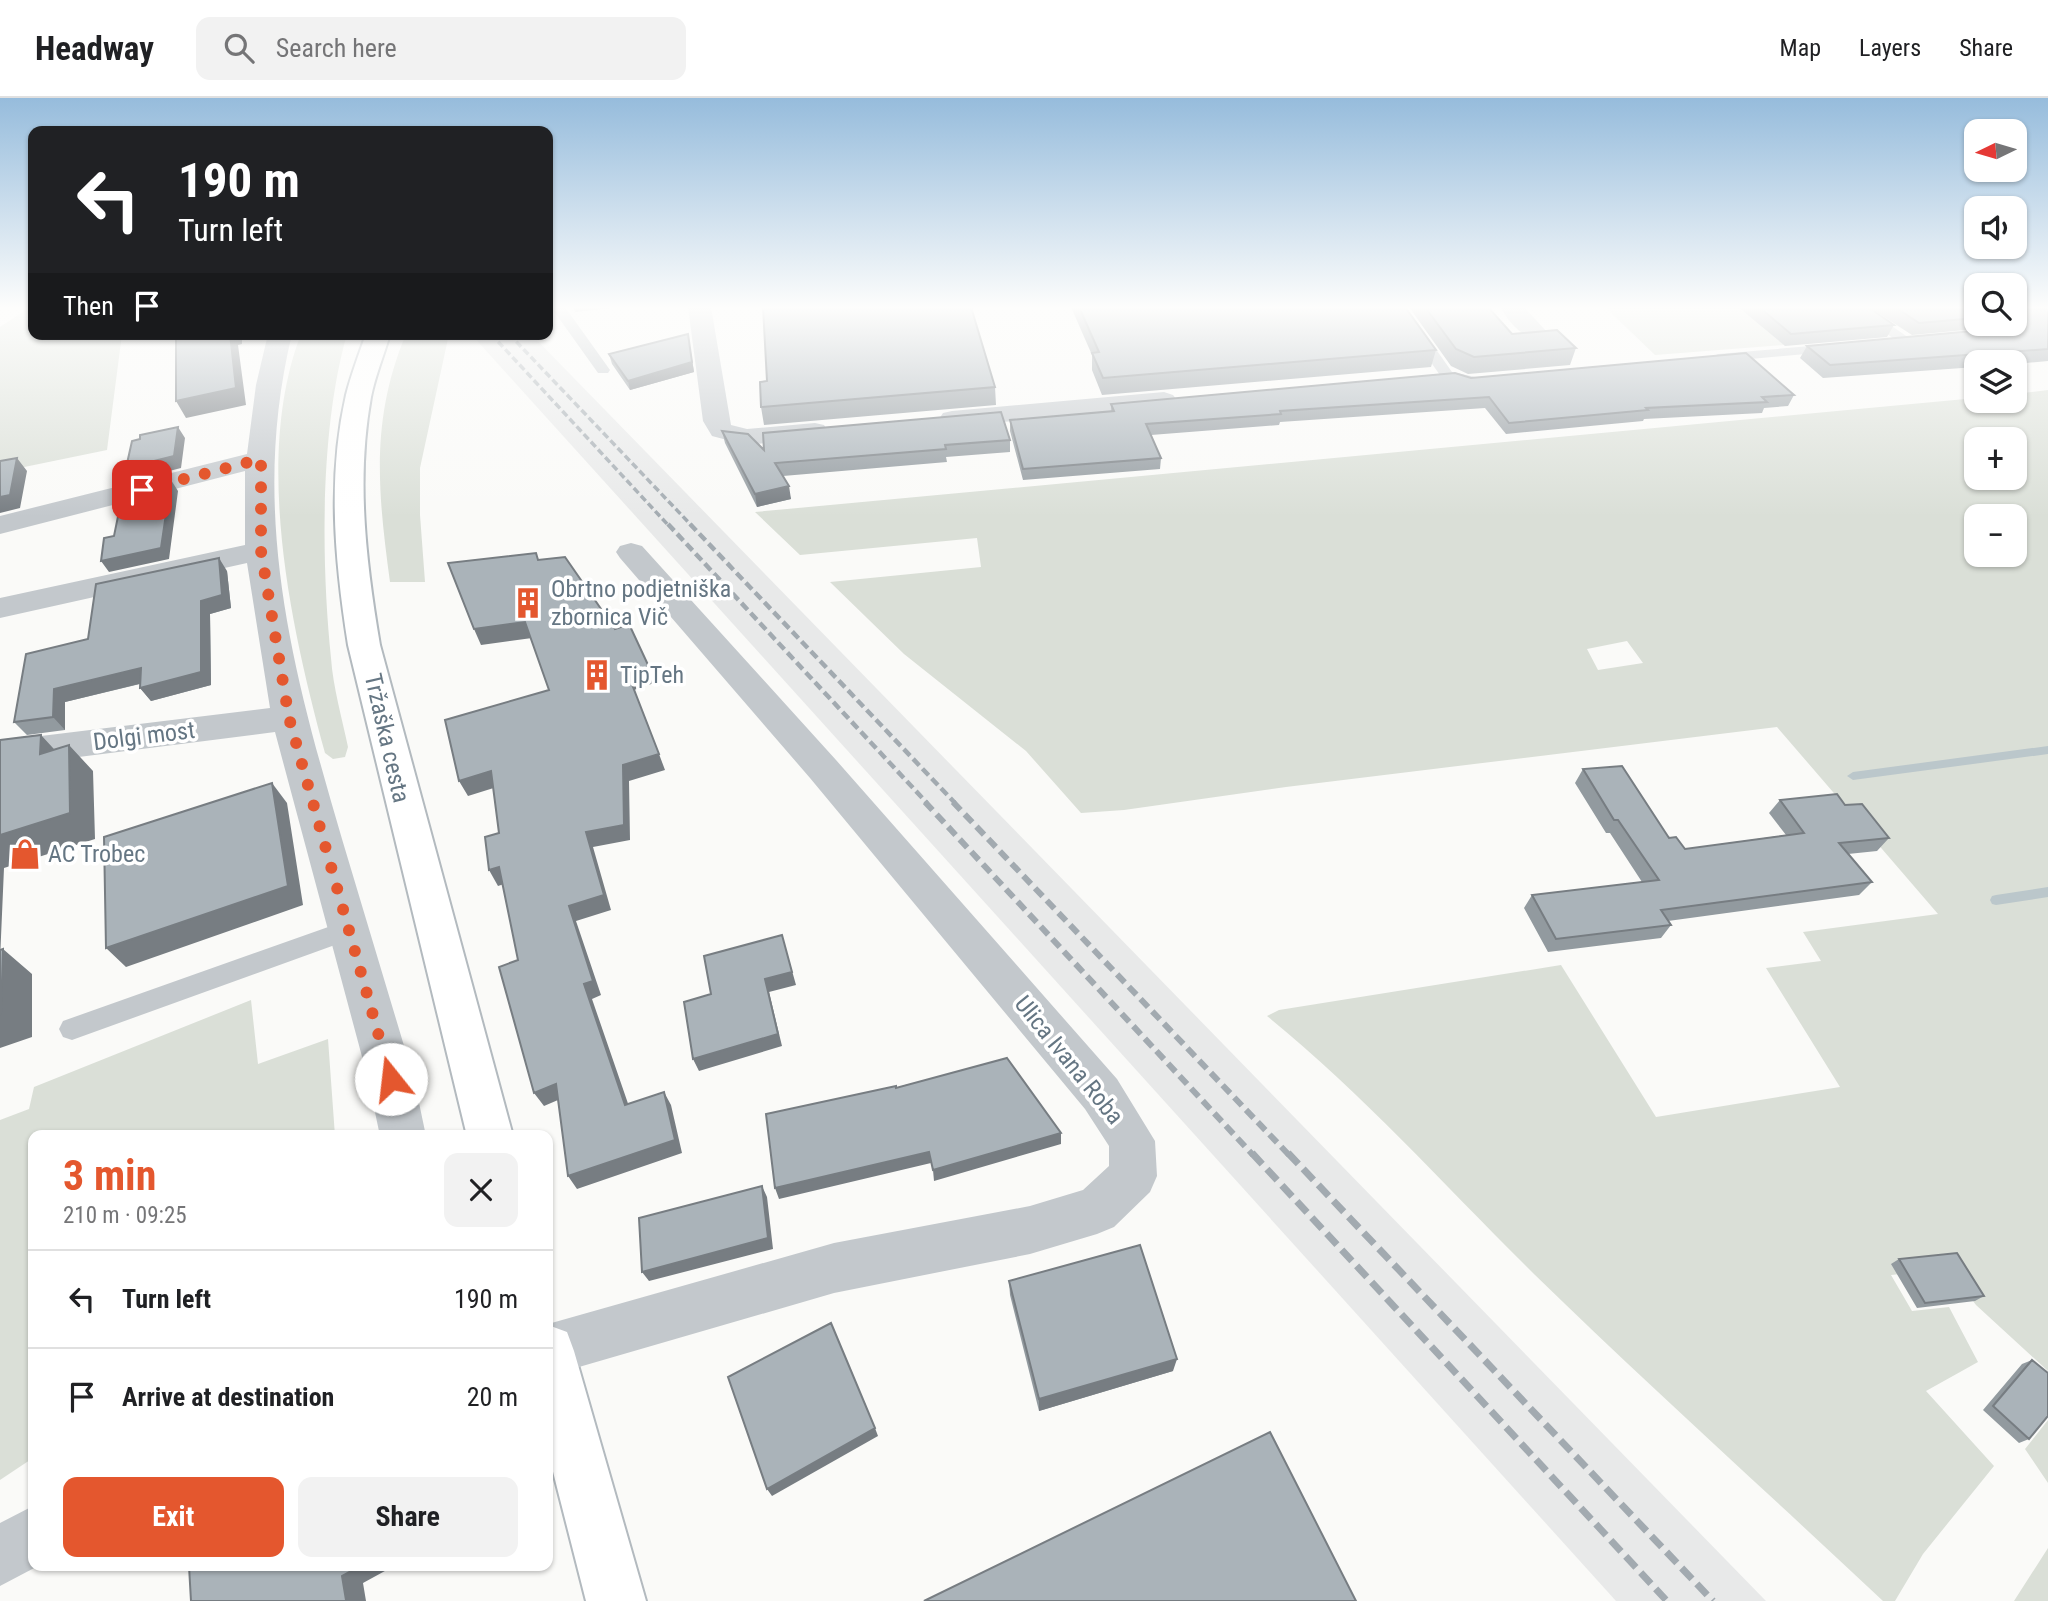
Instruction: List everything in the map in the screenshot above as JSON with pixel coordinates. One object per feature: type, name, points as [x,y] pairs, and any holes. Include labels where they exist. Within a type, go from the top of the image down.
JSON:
[{"type":"main road","name":"Tržaška cesta","points":[[366,377],[357,412],[348,487],[356,597],[392,764],[488,1130]]},
{"type":"main road","points":[[553,1368],[617,1601]]},
{"type":"street","points":[[269,377],[261,459],[261,551],[289,718],[391,1079],[401,1130]]},
{"type":"street","points":[[709,377],[716,421],[721,430],[746,437],[836,429]]},
{"type":"street","points":[[930,421],[1192,398]]},
{"type":"street","points":[[0,524],[261,459]]},
{"type":"street","points":[[0,608],[261,551]]},
{"type":"street","name":"Ulica Ivana Roba","points":[[553,1349],[834,1268],[1030,1230],[1097,1210],[1133,1176],[1132,1141],[1101,1094],[814,758],[631,552]]},
{"type":"street","name":"Dolgi most","points":[[0,754],[289,718]]},
{"type":"street","points":[[0,1557],[28,1538]]},
{"type":"lane","points":[[1441,377],[1467,382],[1493,379]]},
{"type":"lane","points":[[72,1029],[348,930]]},
{"type":"shaded area","points":[[0,377],[116,377],[107,450],[0,472]]},
{"type":"shaded area","points":[[288,377],[337,377],[327,452],[325,580],[331,658],[348,747],[345,757],[333,759],[325,753],[312,704],[300,652],[282,543],[280,434]]},
{"type":"shaded area","points":[[391,377],[440,377],[420,468],[425,582],[390,582],[380,487],[382,427]]},
{"type":"shaded area","points":[[510,377],[573,377],[1766,1601],[1616,1601]]},
{"type":"shaded area","points":[[2048,390],[2048,1371],[1976,1305],[1949,1269],[1891,1275],[1912,1311],[1949,1307],[1978,1362],[1926,1391],[1994,1466],[1923,1554],[1895,1601],[1883,1601],[1664,1398],[1534,1274],[1337,1077],[1267,1016],[1279,1010],[1561,965],[1656,1117],[1840,1087],[1766,968],[1821,961],[1803,932],[1938,914],[1777,727],[1286,787],[1124,810],[1081,813],[1026,751],[904,654],[830,582],[981,567],[977,538],[800,555],[755,512],[1964,399],[1964,413],[2027,413],[2027,392]],"holes":[[[1627,641],[1643,663],[1598,670],[1587,649]]]},
{"type":"shaded area","points":[[251,1000],[258,1064],[328,1039],[335,1130],[28,1130],[28,1461],[0,1480],[0,1120],[29,1109],[34,1087]]},
{"type":"shaded area","points":[[2048,1420],[2048,1483],[2025,1449]]},
{"type":"shaded area","points":[[2048,1548],[2048,1601],[2014,1601]]},
{"type":"building","points":[[176,377],[235,377],[236,388],[176,401]]},
{"type":"building","points":[[767,377],[992,377],[995,387],[761,407],[760,382],[767,381]]},
{"type":"building","points":[[1409,377],[1774,377],[1794,395],[1762,397],[1767,402],[1646,408],[1648,410],[1509,423],[1489,397],[1280,411],[1281,414],[1146,424],[1161,458],[1023,469],[1010,420],[1114,411],[1111,404]]},
{"type":"building","points":[[1001,412],[1010,440],[945,445],[946,449],[775,463],[789,486],[755,494],[722,431],[748,434],[764,450],[763,433]]},
{"type":"building","points":[[178,427],[174,456],[126,468],[132,441],[140,439],[140,435]]},
{"type":"building","points":[[17,458],[10,495],[0,497],[0,461]]},
{"type":"building","points":[[171,480],[161,548],[101,561],[104,538],[114,536],[123,492]]},
{"type":"building","points":[[536,553],[538,560],[565,557],[615,629],[629,624],[649,667],[628,674],[659,754],[623,765],[624,825],[586,832],[604,895],[569,906],[593,981],[584,984],[625,1105],[664,1092],[675,1140],[568,1176],[556,1084],[534,1093],[499,967],[518,960],[499,867],[489,870],[485,837],[499,833],[491,771],[459,781],[445,720],[549,690],[525,622],[474,629],[448,563]]},
{"type":"building","points":[[219,558],[222,595],[201,601],[201,672],[140,688],[141,668],[54,689],[53,717],[14,722],[26,654],[88,639],[96,584]]},
{"type":"building","points":[[41,735],[40,754],[69,745],[70,813],[0,835],[0,740]]},
{"type":"building","points":[[1622,766],[1669,838],[1676,837],[1685,849],[1804,833],[1780,800],[1837,794],[1845,805],[1862,804],[1889,838],[1839,843],[1872,882],[1661,910],[1671,925],[1556,939],[1532,895],[1659,880],[1618,820],[1614,820],[1583,769]]},
{"type":"building","points":[[272,783],[288,886],[106,948],[104,837]]},
{"type":"building","points":[[782,935],[792,972],[765,979],[778,1034],[693,1059],[684,1002],[711,994],[704,956]]},
{"type":"building","points":[[3,949],[1,1013],[0,1014],[0,950]]},
{"type":"building","points":[[1007,1058],[1061,1133],[933,1170],[929,1152],[775,1188],[766,1114],[896,1088]]},
{"type":"building","points":[[762,1186],[768,1238],[642,1272],[639,1218]]},
{"type":"building","points":[[1140,1245],[1177,1359],[1039,1399],[1009,1281]]},
{"type":"building","points":[[1957,1253],[1984,1296],[1925,1303],[1899,1259]]},
{"type":"building","points":[[831,1323],[875,1428],[767,1489],[728,1377]]},
{"type":"building","points":[[2032,1360],[2048,1373],[2048,1416],[2029,1439],[1993,1406]]},
{"type":"building","points":[[1270,1432],[1356,1601],[924,1601]]},
{"type":"building","points":[[189,1571],[351,1571],[342,1576],[345,1601],[191,1601]]},
{"type":"waterway","points":[[1853,776],[2048,750]]},
{"type":"waterway","points":[[1996,900],[2048,892]]},
{"type":"railway","points":[[531,377],[669,526]]},
{"type":"railway","points":[[550,377],[692,526]]},
{"type":"railway","points":[[668,524],[927,803]]},
{"type":"railway","points":[[690,524],[955,803]]},
{"type":"railway","points":[[925,802],[1253,1155]]},
{"type":"railway","points":[[953,802],[1289,1155]]},
{"type":"railway","points":[[1252,1153],[1667,1601]]},
{"type":"railway","points":[[1288,1153],[1713,1601]]},
{"type":"place","name":"Obrtno podjetniška zbornica Vič","points":[[528,603]]},
{"type":"place","name":"TipTeh","points":[[597,675]]},
{"type":"place","name":"AC Trobec","points":[[25,854]]},
{"type":"route","points":[[142,490],[261,459],[261,551],[289,718],[391,1079]]}]
